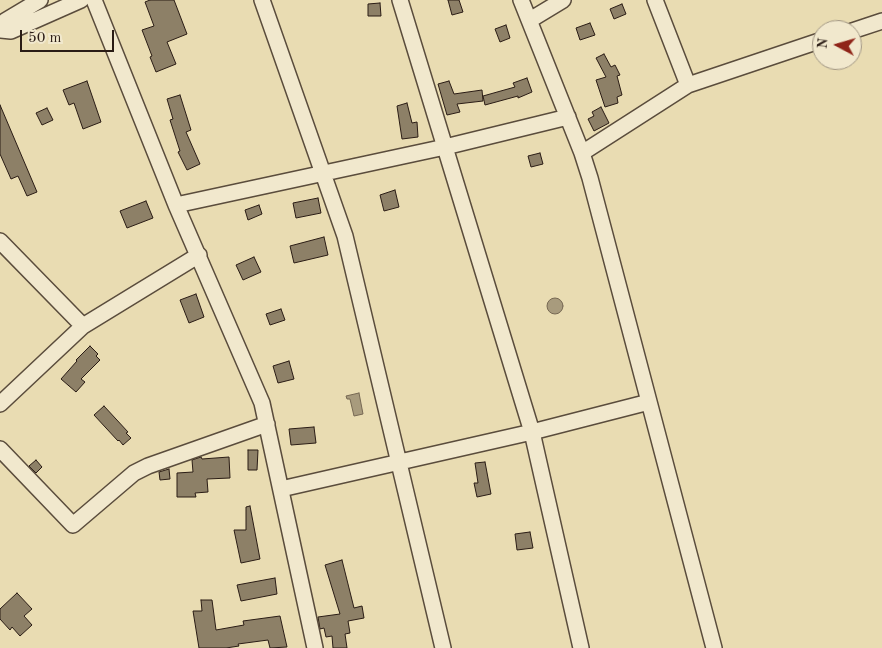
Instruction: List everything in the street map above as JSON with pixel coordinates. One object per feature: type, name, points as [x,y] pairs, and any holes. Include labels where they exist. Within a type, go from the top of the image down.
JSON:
[{"type":"street","points":[[0,30],[6,22],[40,0]]},
{"type":"street","points":[[0,30],[11,30],[81,0]]},
{"type":"street","points":[[94,0],[176,205],[262,403],[315,648]]},
{"type":"street","points":[[262,0],[345,236],[443,648]]},
{"type":"street","points":[[400,0],[532,432],[582,648]]},
{"type":"street","points":[[522,0],[582,153],[714,648]]},
{"type":"street","points":[[530,20],[563,0]]},
{"type":"street","points":[[655,0],[688,85]]},
{"type":"street","points":[[862,27],[882,21]]},
{"type":"street","points":[[582,153],[688,85],[812,43]]},
{"type":"street","points":[[176,205],[445,147],[568,117]]},
{"type":"street","points":[[0,241],[84,326]]},
{"type":"street","points":[[0,404],[84,326],[198,255]]},
{"type":"street","points":[[281,489],[532,432],[649,402]]},
{"type":"street","points":[[0,449],[73,525],[134,474],[148,466],[267,424]]},
{"type":"shaded area","points":[[555,298],[563,306],[555,314],[547,306]]},
{"type":"shaded area","points":[[359,393],[363,414],[354,416],[350,399],[347,399],[346,396]]},
{"type":"building","points":[[150,0],[174,0],[187,34],[167,42],[176,64],[156,72],[142,30],[154,26],[145,2]]},
{"type":"building","points":[[448,0],[459,0],[463,12],[452,15]]},
{"type":"building","points":[[380,3],[381,16],[368,16],[368,4]]},
{"type":"building","points":[[622,4],[626,14],[614,19],[610,9]]},
{"type":"building","points":[[590,23],[595,35],[580,40],[576,28]]},
{"type":"building","points":[[506,25],[510,38],[500,42],[495,29]]},
{"type":"building","points":[[604,54],[611,67],[615,65],[620,75],[617,76],[622,95],[617,97],[618,103],[605,107],[596,80],[606,77],[596,58]]},
{"type":"building","points":[[527,78],[532,92],[518,98],[518,96],[485,105],[483,96],[515,87],[513,83]]},
{"type":"building","points":[[87,81],[101,122],[83,129],[74,103],[69,105],[63,90]]},
{"type":"building","points":[[449,81],[454,94],[482,90],[483,101],[457,104],[460,112],[447,115],[438,84]]},
{"type":"building","points":[[180,95],[191,130],[186,132],[200,164],[187,170],[178,152],[180,151],[170,120],[173,119],[167,99]]},
{"type":"building","points":[[407,103],[412,123],[417,122],[418,137],[402,139],[397,106]]},
{"type":"building","points":[[0,105],[37,192],[27,196],[18,176],[11,179],[0,154]]},
{"type":"building","points":[[601,107],[609,123],[594,131],[588,119],[594,116],[592,112]]},
{"type":"building","points":[[47,108],[53,120],[42,125],[36,113]]},
{"type":"building","points":[[540,153],[543,164],[531,167],[528,156]]},
{"type":"building","points":[[395,190],[399,207],[384,211],[380,195]]},
{"type":"building","points":[[318,198],[321,213],[296,218],[293,203]]},
{"type":"building","points":[[146,201],[153,218],[127,228],[120,211]]},
{"type":"building","points":[[259,205],[262,214],[248,220],[245,210]]},
{"type":"building","points":[[324,237],[328,255],[294,263],[290,246]]},
{"type":"building","points":[[254,257],[261,272],[243,280],[236,265]]},
{"type":"building","points":[[196,294],[204,317],[189,323],[180,300]]},
{"type":"building","points":[[281,309],[285,320],[270,325],[266,314]]},
{"type":"building","points":[[90,346],[98,354],[96,356],[100,360],[81,379],[85,382],[76,392],[61,379]]},
{"type":"building","points":[[289,361],[294,379],[278,383],[273,366]]},
{"type":"building","points":[[104,406],[128,432],[126,433],[131,438],[123,445],[94,415]]},
{"type":"building","points":[[314,427],[316,443],[291,445],[289,429]]},
{"type":"building","points":[[248,450],[258,450],[257,470],[248,470]]},
{"type":"building","points":[[201,457],[202,459],[229,457],[230,478],[207,479],[208,492],[195,493],[196,497],[177,497],[177,473],[193,472],[192,460]]},
{"type":"building","points":[[36,460],[42,467],[36,473],[29,466]]},
{"type":"building","points":[[485,462],[491,494],[477,497],[474,483],[478,483],[475,463]]},
{"type":"building","points":[[169,469],[170,479],[160,480],[159,472]]},
{"type":"building","points":[[250,506],[260,559],[241,563],[234,530],[246,530],[246,507]]},
{"type":"building","points":[[530,532],[533,548],[517,550],[515,534]]},
{"type":"building","points":[[342,560],[354,608],[362,606],[364,618],[348,621],[350,633],[345,634],[347,648],[333,648],[332,636],[326,637],[324,628],[320,629],[318,617],[340,614],[325,565]]},
{"type":"building","points":[[275,578],[277,594],[241,601],[237,585]]},
{"type":"building","points":[[17,593],[32,609],[24,616],[32,625],[20,636],[12,627],[10,630],[0,619],[0,609]]},
{"type":"building","points":[[201,600],[212,600],[216,630],[244,625],[243,621],[280,616],[287,647],[270,648],[268,640],[238,644],[239,646],[226,648],[199,648],[193,611],[202,611]]}]
